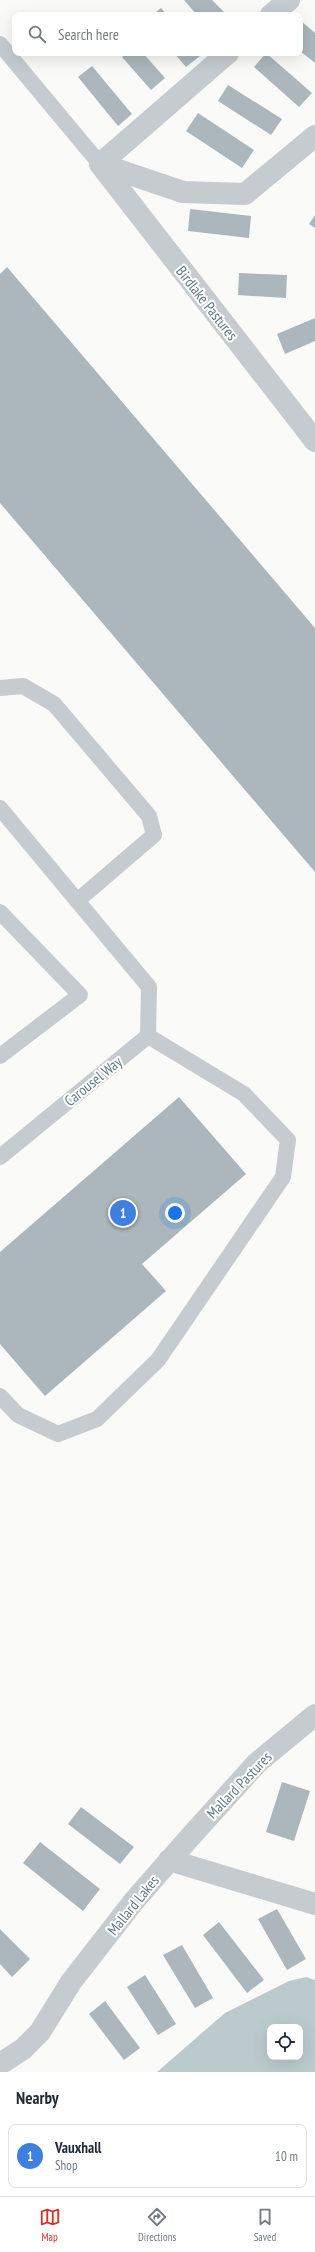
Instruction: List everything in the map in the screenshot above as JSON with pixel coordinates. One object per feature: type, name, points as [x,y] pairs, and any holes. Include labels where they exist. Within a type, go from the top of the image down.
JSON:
[{"type":"street","points":[[275,12],[289,0]]},
{"type":"street","points":[[100,164],[225,56]]},
{"type":"street","points":[[100,164],[183,192],[245,194],[315,136]]},
{"type":"street","name":"Birdlake Pastures","points":[[100,164],[315,441]]},
{"type":"street","name":"Mallard Pastures","points":[[169,1860],[256,1763],[315,1715]]},
{"type":"street","name":"Mallard Lakes","points":[[0,2064],[23,2049],[40,2032],[72,1982],[134,1901],[169,1860],[315,1904]]},
{"type":"lane","points":[[0,44],[100,164]]},
{"type":"lane","points":[[0,688],[23,686],[54,704],[149,816],[154,835],[77,901]]},
{"type":"lane","points":[[0,1396],[18,1415],[58,1434],[97,1419],[158,1360],[283,1177],[288,1140],[244,1094],[148,1036],[149,987],[77,901],[3,818]]},
{"type":"lane","points":[[0,912],[80,995],[0,1056]]},
{"type":"lane","name":"Carousel Way","points":[[0,1157],[148,1036]]},
{"type":"shaded area","points":[[306,1977],[315,1980],[315,2072],[157,2072],[225,2013],[289,1981]]},
{"type":"building","points":[[184,0],[212,0],[224,12],[194,12]]},
{"type":"building","points":[[161,8],[164,12],[156,12]]},
{"type":"building","points":[[303,23],[315,33],[315,63],[303,53]]},
{"type":"building","points":[[146,56],[165,78],[151,90],[122,57]]},
{"type":"building","points":[[177,56],[200,56],[186,67]]},
{"type":"building","points":[[263,56],[269,56],[312,93],[299,107],[254,67]]},
{"type":"building","points":[[92,66],[132,114],[118,126],[78,77]]},
{"type":"building","points":[[228,85],[282,119],[271,135],[218,101]]},
{"type":"building","points":[[198,113],[254,150],[242,168],[186,131]]},
{"type":"building","points":[[190,209],[251,216],[249,238],[188,231]]},
{"type":"building","points":[[315,215],[315,228],[309,224]]},
{"type":"building","points":[[7,267],[315,628],[315,872],[0,503],[0,274]]},
{"type":"building","points":[[239,273],[287,275],[286,298],[238,295]]},
{"type":"building","points":[[315,318],[315,341],[285,354],[277,334]]},
{"type":"building","points":[[179,1097],[246,1174],[142,1264],[166,1291],[45,1396],[0,1344],[0,1252]]},
{"type":"building","points":[[282,1782],[310,1791],[294,1841],[266,1832]]},
{"type":"building","points":[[81,1807],[134,1847],[120,1864],[68,1824]]},
{"type":"building","points":[[40,1842],[100,1889],[83,1911],[23,1863]]},
{"type":"building","points":[[277,1909],[306,1959],[287,1970],[258,1919]]},
{"type":"building","points":[[219,1922],[264,1980],[247,1993],[203,1935]]},
{"type":"building","points":[[0,1929],[30,1959],[12,1977],[0,1964]]},
{"type":"building","points":[[182,1945],[213,1998],[195,2008],[163,1955]]},
{"type":"building","points":[[145,1975],[176,2024],[158,2035],[127,1987]]},
{"type":"building","points":[[105,2001],[140,2048],[124,2060],[89,2014]]},
{"type":"place","name":"Vauxhall","points":[[123,1213]]}]
